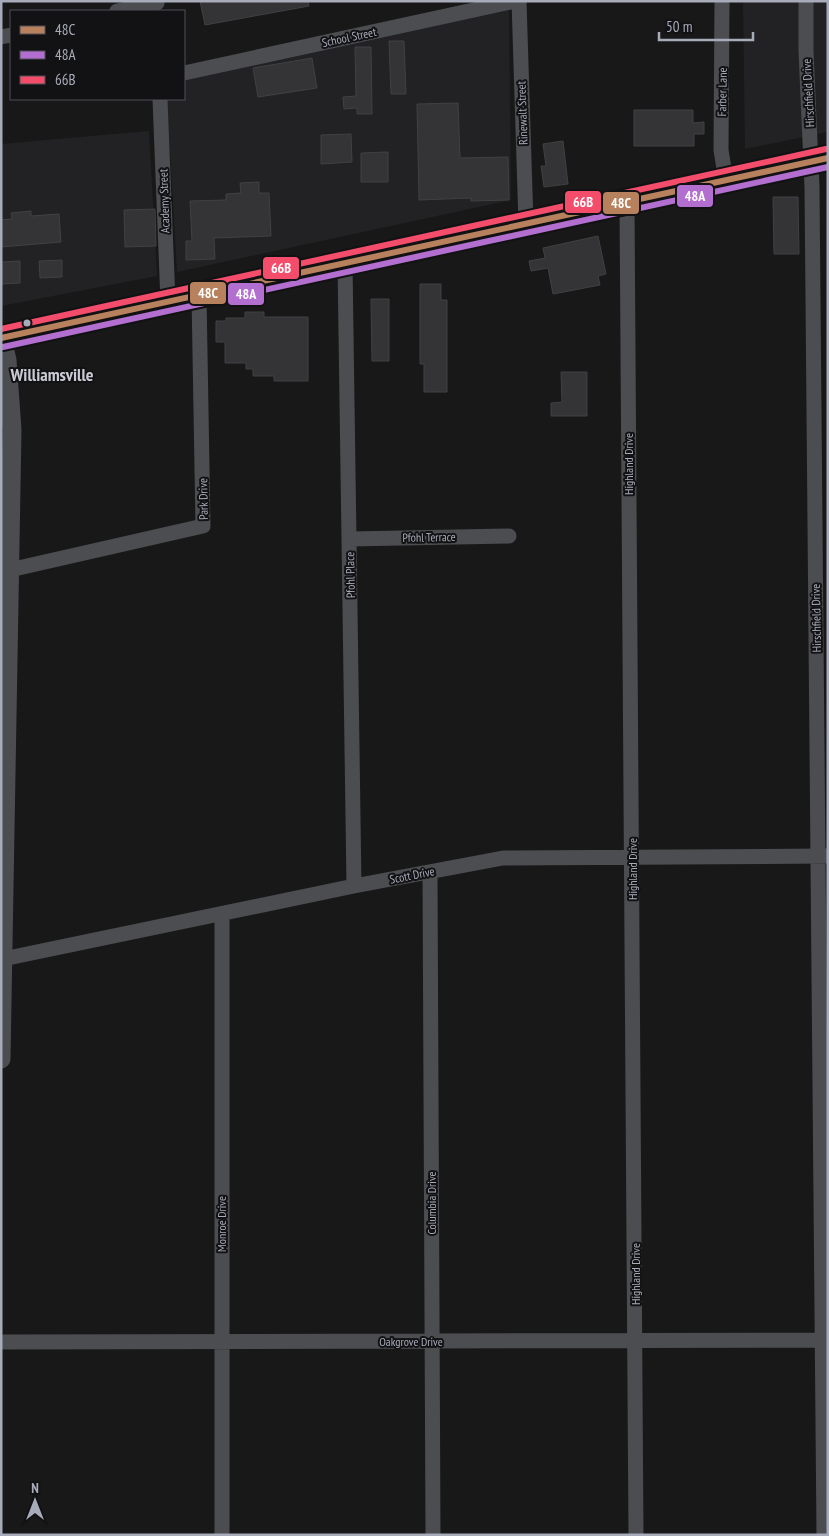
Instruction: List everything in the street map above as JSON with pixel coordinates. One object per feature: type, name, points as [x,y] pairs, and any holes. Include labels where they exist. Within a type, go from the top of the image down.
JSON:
[{"type":"main road","points":[[2,337],[726,182],[820,159]]},
{"type":"street","name":"School Street","points":[[185,73],[515,1]]},
{"type":"street","name":"Rinewalt Street","points":[[519,1],[526,224]]},
{"type":"street","name":"Farber Lane","points":[[722,1],[721,150],[726,182]]},
{"type":"street","name":"Hirschfield Drive","points":[[806,1],[806,51],[820,159],[823,856],[821,1340],[824,1535]]},
{"type":"street","points":[[124,10],[157,5]]},
{"type":"street","name":"Academy Street","points":[[160,100],[168,302]]},
{"type":"street","name":"Highland Drive","points":[[627,203],[636,1535]]},
{"type":"street","name":"Pfohl Place","points":[[345,263],[354,886]]},
{"type":"street","name":"Park Drive","points":[[6,571],[203,526],[199,296]]},
{"type":"street","points":[[1,1058],[6,571],[12,423],[9,377],[2,337]]},
{"type":"street","name":"Pfohl Terrace","points":[[349,539],[509,536]]},
{"type":"street","name":"Scott Drive","points":[[3,959],[354,886],[503,858],[823,856]]},
{"type":"street","name":"Columbia Drive","points":[[430,872],[432,1535]]},
{"type":"street","name":"Monroe Drive","points":[[222,914],[222,1535]]},
{"type":"street","name":"Oakgrove Drive","points":[[1,1342],[635,1342],[821,1340]]},
{"type":"shaded area","points":[[743,1],[828,1],[828,132],[745,149]]},
{"type":"shaded area","points":[[509,10],[511,200],[177,272],[167,100],[185,100],[185,77]]},
{"type":"shaded area","points":[[149,131],[157,276],[1,306],[1,144]]},
{"type":"building","points":[[200,1],[308,1],[309,6],[205,25]]},
{"type":"building","points":[[389,41],[404,41],[406,94],[391,94]]},
{"type":"building","points":[[355,47],[371,47],[372,114],[357,114],[357,108],[344,109],[343,97],[356,96]]},
{"type":"building","points":[[312,58],[317,88],[258,97],[253,68]]},
{"type":"building","points":[[458,103],[460,158],[508,157],[509,200],[471,201],[471,198],[419,200],[417,104]]},
{"type":"building","points":[[634,110],[693,110],[693,123],[704,122],[704,134],[694,134],[694,146],[634,146]]},
{"type":"building","points":[[351,134],[352,162],[321,164],[321,135]]},
{"type":"building","points":[[563,141],[568,184],[544,187],[541,166],[546,166],[543,144]]},
{"type":"building","points":[[388,152],[388,182],[361,182],[361,153]]},
{"type":"building","points":[[259,182],[259,193],[269,193],[271,236],[214,238],[215,259],[186,260],[186,241],[192,241],[190,201],[226,200],[226,194],[241,193],[240,183]]},
{"type":"building","points":[[773,197],[798,197],[799,254],[774,254]]},
{"type":"building","points":[[155,209],[156,246],[125,247],[124,210]]},
{"type":"building","points":[[31,211],[31,216],[59,214],[61,242],[1,247],[1,220],[12,219],[11,213]]},
{"type":"building","points":[[598,236],[606,274],[598,276],[600,285],[553,294],[548,268],[531,271],[529,261],[545,258],[543,248]]},
{"type":"building","points":[[62,260],[62,277],[40,278],[39,261]]},
{"type":"building","points":[[20,261],[20,283],[1,284],[1,262]]},
{"type":"building","points":[[420,284],[441,284],[441,300],[447,300],[447,392],[424,392],[424,364],[420,364]]},
{"type":"building","points":[[371,299],[389,299],[389,361],[372,361]]},
{"type":"building","points":[[245,312],[264,312],[264,317],[308,317],[308,381],[274,381],[274,376],[253,376],[253,369],[246,369],[246,363],[225,363],[225,342],[216,342],[216,321],[226,321],[226,318],[245,318]]},
{"type":"building","points":[[561,372],[587,372],[587,416],[551,416],[551,403],[562,402]]},
{"type":"transit line","name":"66B","points":[[1,329],[826,149]]},
{"type":"transit line","name":"48C","points":[[1,338],[828,158]]},
{"type":"transit line","name":"48A","points":[[3,347],[828,167]]},
{"type":"district","name":"Williamsville","points":[[52,374]]}]
